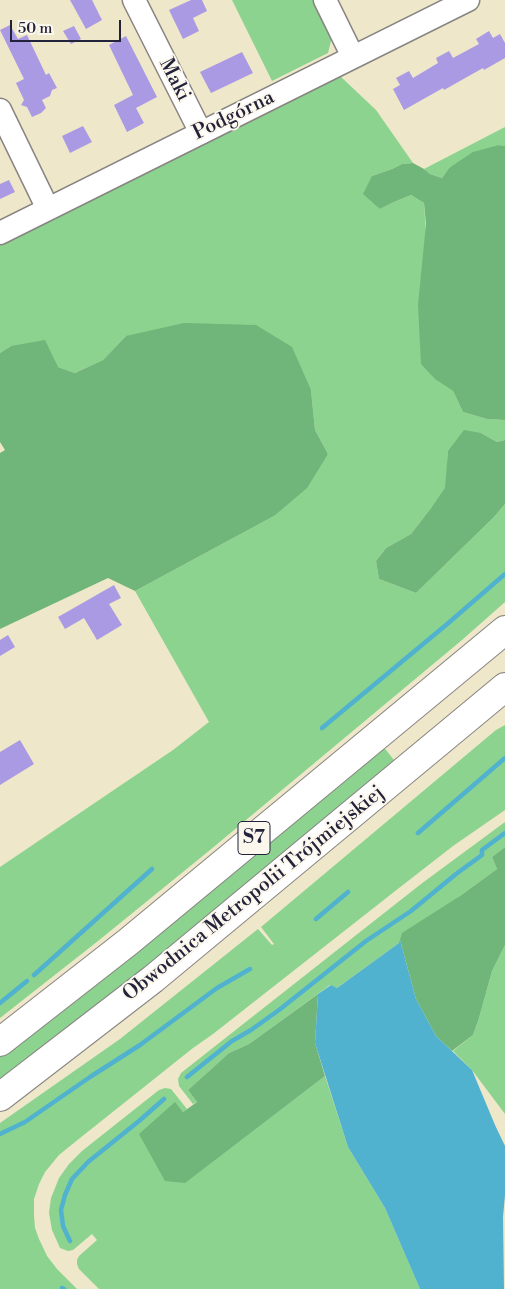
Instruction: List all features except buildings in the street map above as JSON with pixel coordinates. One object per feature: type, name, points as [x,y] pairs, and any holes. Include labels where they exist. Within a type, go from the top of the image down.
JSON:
[{"type":"highway","name":"S7","points":[[0,1042],[128,942],[505,630]]},
{"type":"highway","name":"Obwodnica Metropolii Trójmiejskiej","points":[[0,1097],[153,979],[505,686]]},
{"type":"street","name":"Maki","points":[[134,0],[201,133]]},
{"type":"street","points":[[325,0],[353,57]]},
{"type":"street","name":"Podgórna","points":[[0,233],[468,0]]},
{"type":"street","points":[[0,110],[48,209]]},
{"type":"green space","points":[[232,0],[314,0],[332,37],[328,53],[272,81]]},
{"type":"green space","points":[[340,76],[376,110],[413,163],[402,164],[372,176],[380,209],[411,195],[424,203],[436,380],[453,391],[463,412],[487,419],[505,420],[505,440],[497,442],[481,433],[448,451],[446,488],[411,534],[386,548],[376,561],[379,579],[416,593],[505,504],[505,602],[210,850],[0,1018],[0,867],[173,750],[209,722],[135,591],[274,516],[328,454],[315,430],[311,390],[126,336],[103,360],[75,373],[11,346],[0,353],[0,243]]},
{"type":"green space","points":[[505,127],[505,146],[499,145],[449,168],[442,178],[430,174],[424,169]]},
{"type":"green space","points":[[499,145],[505,146],[505,420],[487,419],[463,412],[453,391],[436,380],[421,364],[418,305],[426,224],[424,203],[411,195],[380,209],[363,194],[372,176],[402,164],[413,163],[430,174],[442,178],[449,168],[473,152]]},
{"type":"green space","points":[[184,323],[256,325],[292,347],[311,390],[315,430],[328,454],[307,488],[274,516],[135,591],[108,578],[0,629],[0,453],[5,450],[0,442],[0,353],[11,346],[45,340],[58,367],[75,373],[103,360],[126,336]]},
{"type":"green space","points":[[464,430],[481,433],[497,442],[505,440],[505,504],[416,593],[379,579],[376,561],[386,548],[411,534],[445,488],[448,451]]},
{"type":"green space","points":[[505,725],[505,810],[453,846],[193,1048],[59,1155],[45,1172],[34,1199],[35,1228],[47,1256],[77,1289],[0,1289],[0,1123],[120,1039],[258,929],[272,945],[274,944],[261,927],[496,730]]},
{"type":"green space","points":[[382,745],[398,765],[0,1086],[0,1055]]},
{"type":"green space","points":[[505,822],[505,847],[492,857],[497,869],[337,988],[330,985],[249,1044],[229,1053],[188,1090],[197,1102],[193,1104],[179,1086],[178,1079],[181,1073],[421,884]]},
{"type":"green space","points":[[505,847],[505,945],[492,971],[473,1035],[452,1051],[436,1036],[416,999],[400,940],[402,933],[460,896],[497,869],[492,857]]},
{"type":"green space","points":[[505,945],[505,1114],[472,1070],[453,1051],[473,1035],[492,971]]},
{"type":"green space","points":[[318,994],[315,1043],[325,1076],[185,1183],[165,1181],[139,1134],[175,1102],[183,1112],[197,1102],[188,1090],[229,1053],[249,1044]]},
{"type":"green space","points":[[325,1076],[348,1147],[385,1208],[420,1289],[99,1289],[79,1269],[77,1264],[79,1256],[97,1240],[92,1234],[73,1250],[68,1251],[60,1248],[52,1230],[49,1213],[51,1198],[59,1178],[82,1151],[159,1090],[171,1089],[187,1109],[183,1112],[175,1103],[184,1183]]},
{"type":"water","points":[[400,940],[416,999],[436,1036],[472,1070],[505,1146],[503,1217],[504,1289],[420,1289],[385,1208],[348,1147],[315,1043],[318,994],[331,985],[337,988],[399,943]]},
{"type":"waterway","points":[[322,728],[505,574]]},
{"type":"waterway","points":[[418,833],[505,758]]},
{"type":"waterway","points":[[187,1077],[232,1041],[279,1010],[366,941],[411,911],[482,855],[482,850],[505,833]]},
{"type":"waterway","points":[[34,975],[152,869]]},
{"type":"waterway","points":[[316,919],[348,892]]},
{"type":"waterway","points":[[0,1134],[25,1122],[140,1045],[217,988],[250,969]]},
{"type":"waterway","points":[[0,1003],[27,981]]},
{"type":"waterway","points":[[70,1241],[63,1226],[61,1210],[72,1179],[88,1162],[164,1099]]}]
